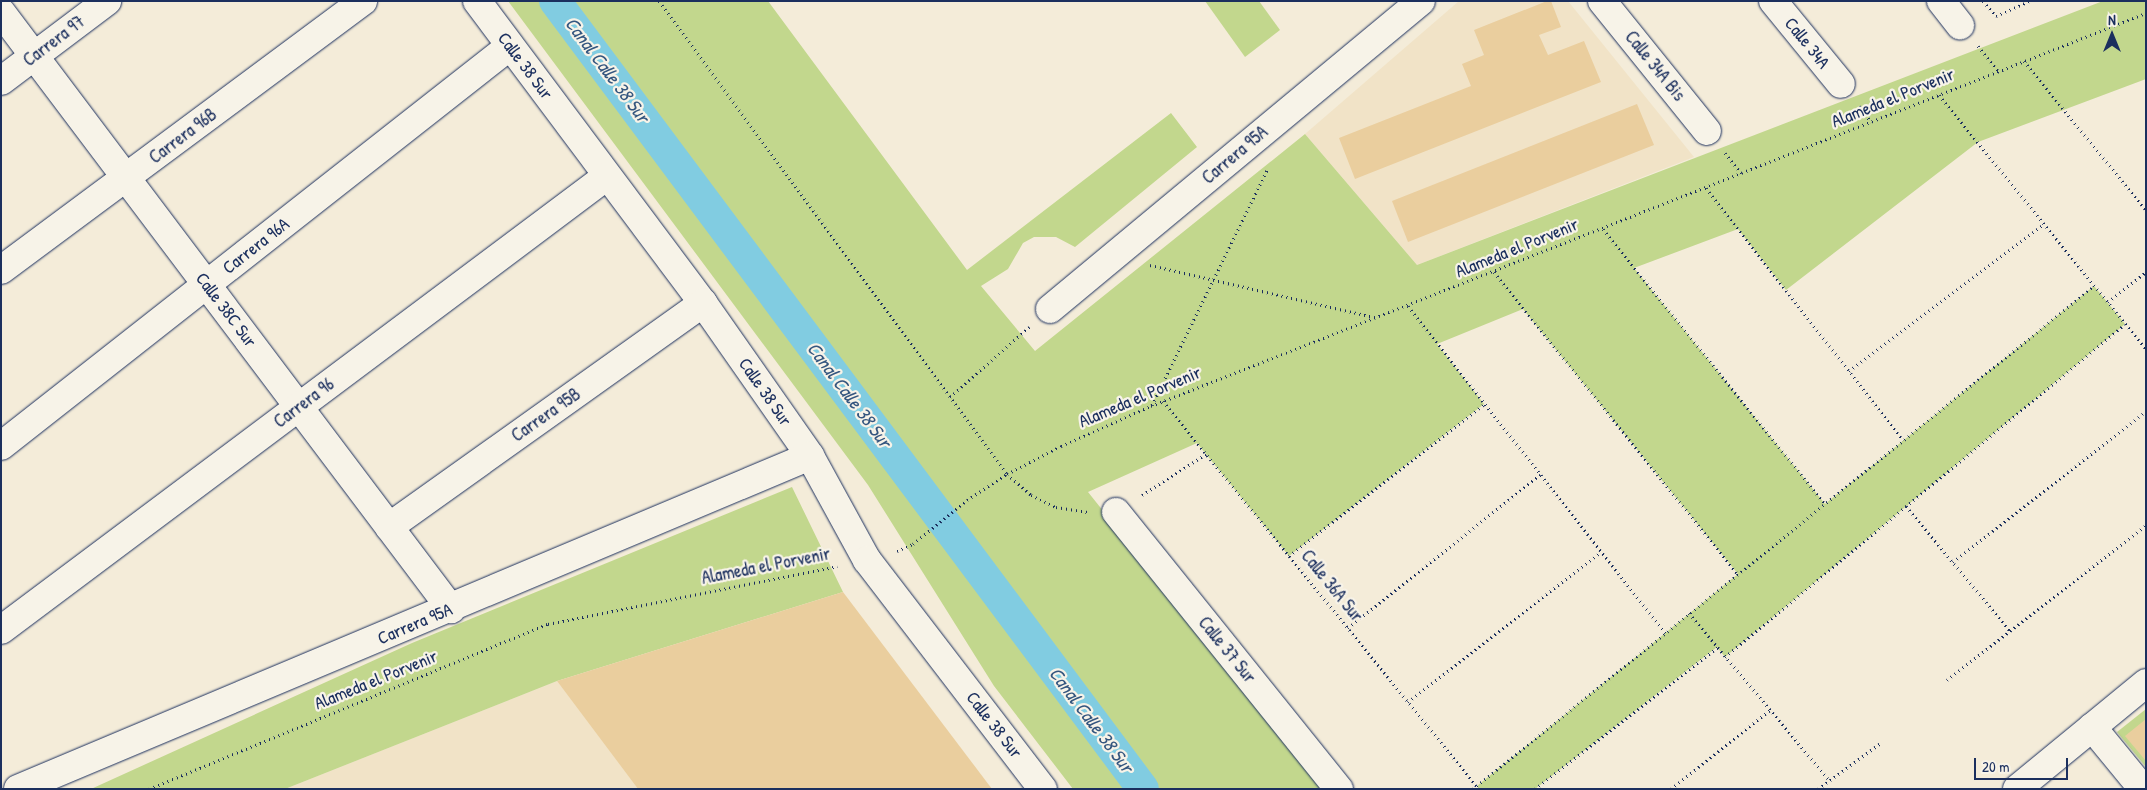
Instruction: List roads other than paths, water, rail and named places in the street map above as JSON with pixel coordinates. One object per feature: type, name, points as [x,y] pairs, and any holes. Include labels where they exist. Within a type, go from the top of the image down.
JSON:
[{"type":"street","name":"Carrera 97","points":[[1,81],[107,1]]},
{"type":"street","name":"Carrera 96B","points":[[1,270],[363,1]]},
{"type":"street","name":"Calle 38 Sur","points":[[476,1],[703,303],[810,456],[868,560],[1043,789]]},
{"type":"street","name":"Carrera 95A","points":[[1050,308],[1421,1]]},
{"type":"street","name":"Calle 34A Bis","points":[[1602,1],[1707,131]]},
{"type":"street","name":"Calle 34A","points":[[1773,1],[1841,84]]},
{"type":"street","points":[[1941,1],[1960,25]]},
{"type":"street","name":"Calle 38C Sur","points":[[1,12],[451,609]]},
{"type":"street","name":"Carrera 96A","points":[[1,446],[510,46]]},
{"type":"street","name":"Carrera 96","points":[[1,630],[607,176]]},
{"type":"street","name":"Carrera 95B","points":[[389,527],[703,303]]},
{"type":"street","name":"Carrera 95A","points":[[18,789],[451,609],[810,456]]},
{"type":"street","name":"Calle 37 Sur","points":[[1116,512],[1339,789]]},
{"type":"street","points":[[2017,789],[2146,683]]},
{"type":"street","points":[[2092,727],[2143,789]]},
{"type":"waterway","name":"Canal Calle 38 Sur","points":[[555,1],[1143,789]]}]
